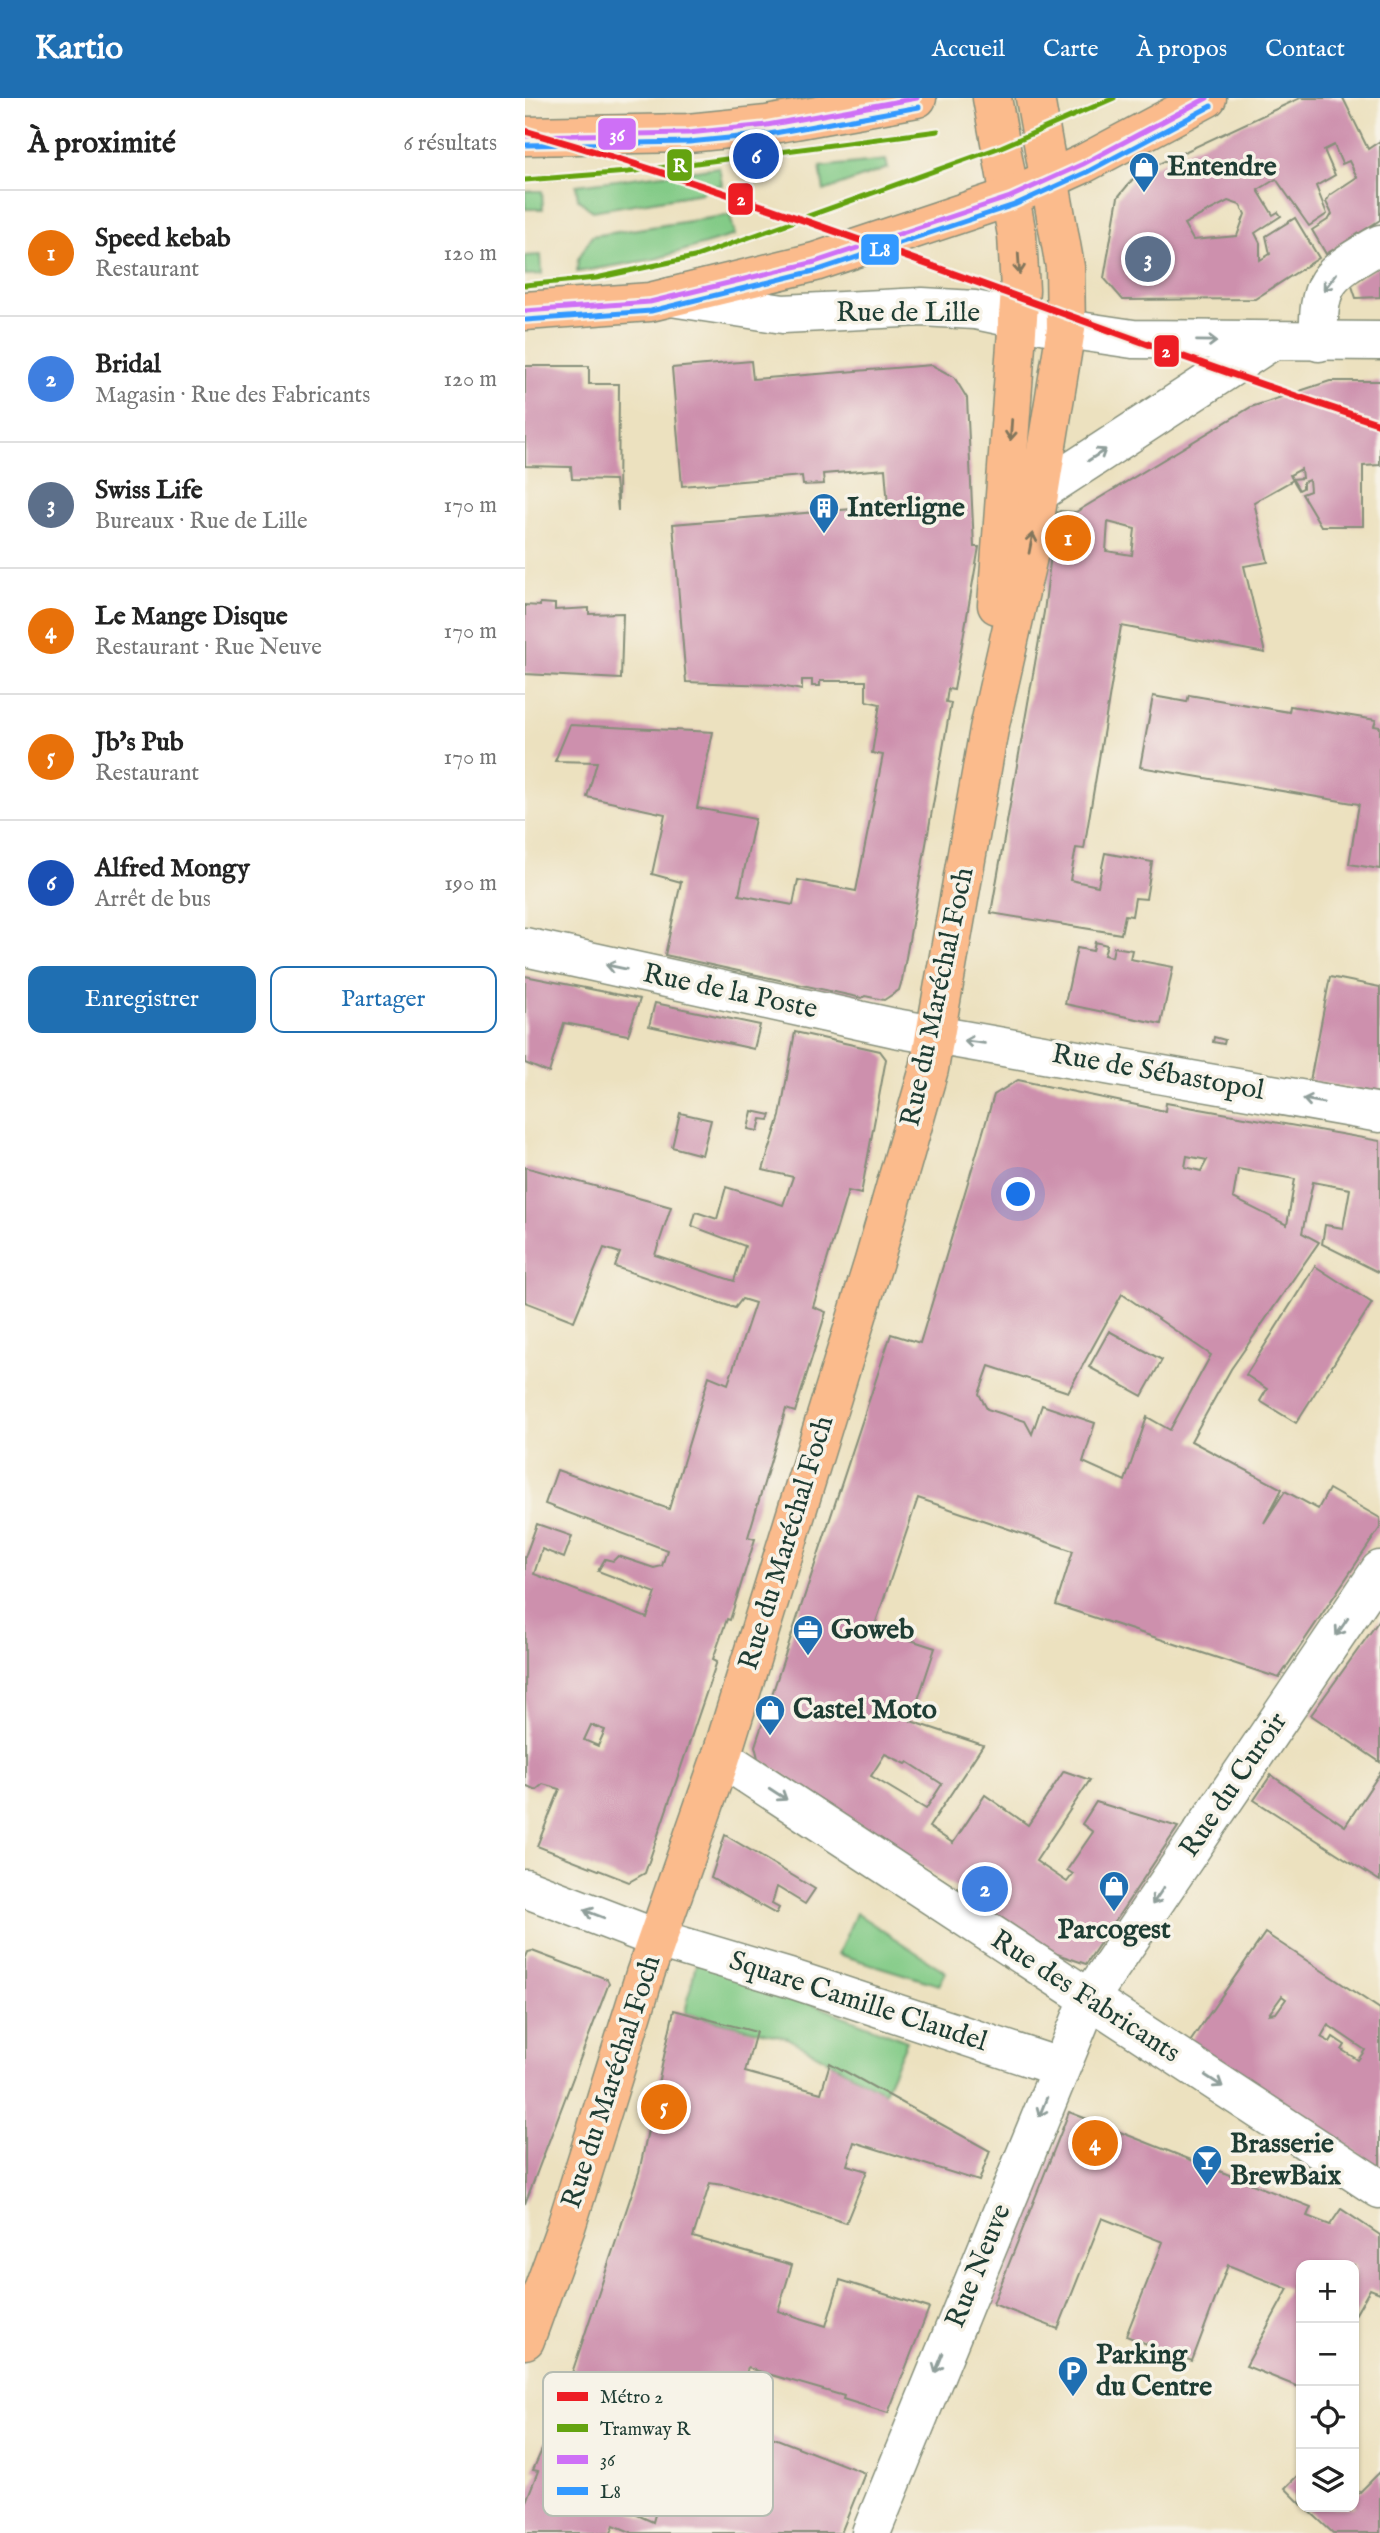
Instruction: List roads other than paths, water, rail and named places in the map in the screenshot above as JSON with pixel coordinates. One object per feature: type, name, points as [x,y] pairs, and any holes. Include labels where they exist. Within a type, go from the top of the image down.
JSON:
[{"type":"main road","points":[[525,136],[688,133],[767,125],[917,98]]},
{"type":"main road","name":"Rue du Maréchal Foch","points":[[989,729],[1019,318],[1020,272],[992,98]]},
{"type":"main road","name":"Rue du Maréchal Foch","points":[[525,2340],[583,2177],[658,1939],[721,1757],[874,1261],[936,1036],[989,729],[1040,492],[1066,329],[1065,267],[1035,98]]},
{"type":"main road","points":[[525,311],[618,307],[815,262],[1010,197],[1051,179],[1207,98]]},
{"type":"street","points":[[1319,342],[1318,309],[1331,277],[1380,244]]},
{"type":"street","name":"Rue de Lille","points":[[671,297],[783,314],[947,307],[1133,339],[1380,341]]},
{"type":"street","points":[[1040,492],[1270,342]]},
{"type":"street","name":"Rue de la Poste","points":[[525,947],[936,1036]]},
{"type":"street","name":"Rue de Sébastopol","points":[[936,1036],[1380,1113]]},
{"type":"street","name":"Rue du Curoir","points":[[1089,1999],[1380,1570]]},
{"type":"street","name":"Rue des Fabricants","points":[[721,1757],[1380,2189]]},
{"type":"street","name":"Square Camille Claudel","points":[[525,1888],[658,1939],[789,1978],[1059,2067]]},
{"type":"street","name":"Rue Neuve","points":[[871,2533],[1089,1999]]},
{"type":"metro line","name":"2","points":[[525,131],[741,199],[1166,351],[1380,424]]},
{"type":"tram line","name":"R","points":[[525,285],[596,278],[694,257],[1001,147],[1114,98]]},
{"type":"tram line","name":"R","points":[[525,180],[628,172],[938,131]]},
{"type":"place","name":"Alfred Mongy","points":[[756,156]]},
{"type":"place","name":"Entendre","points":[[1144,194]]},
{"type":"place","name":"Swiss Life","points":[[1148,259]]},
{"type":"place","name":"Interligne","points":[[824,535]]},
{"type":"place","name":"Speed kebab","points":[[1068,538]]},
{"type":"place","name":"Goweb","points":[[808,1657]]},
{"type":"place","name":"Castel Moto","points":[[770,1737]]},
{"type":"place","name":"Bridal","points":[[985,1889]]},
{"type":"place","name":"Parcogest","points":[[1114,1913]]},
{"type":"place","name":"Jb's Pub","points":[[664,2107]]},
{"type":"place","name":"Le Mange Disque","points":[[1095,2143]]},
{"type":"place","name":"Brasserie BrewBaix","points":[[1207,2187]]},
{"type":"place","name":"Parking du Centre","points":[[1073,2398]]}]
